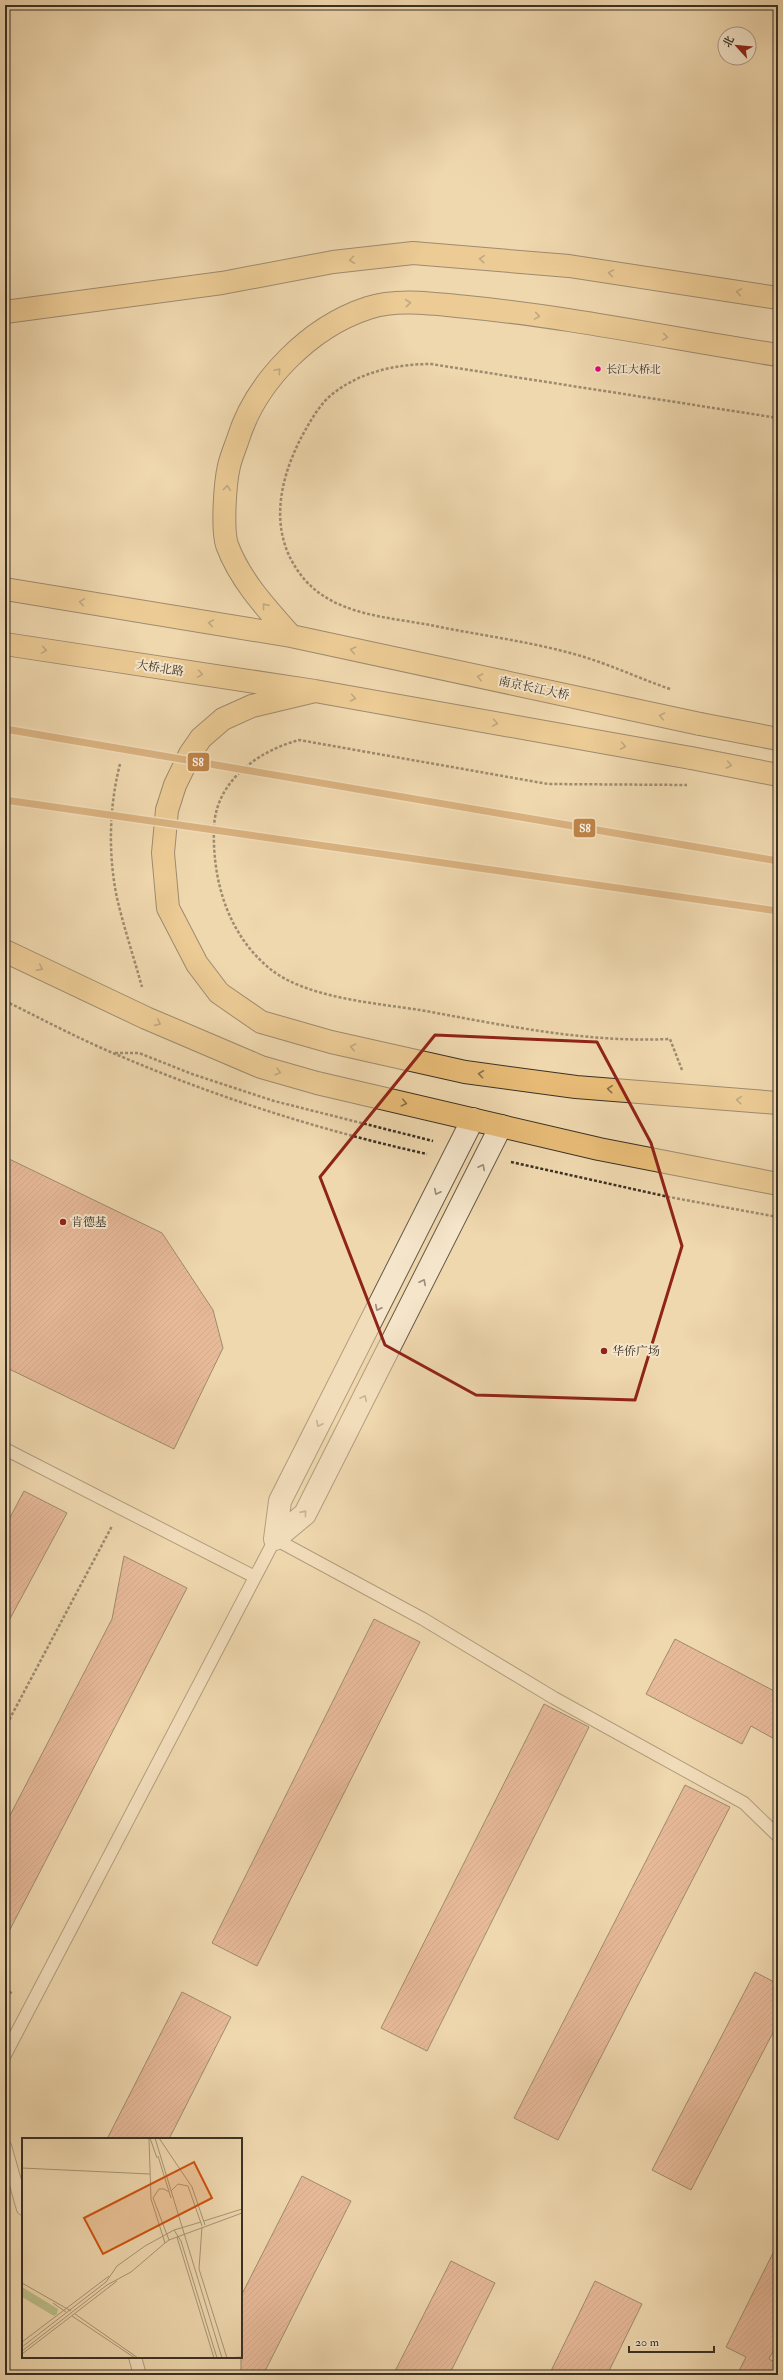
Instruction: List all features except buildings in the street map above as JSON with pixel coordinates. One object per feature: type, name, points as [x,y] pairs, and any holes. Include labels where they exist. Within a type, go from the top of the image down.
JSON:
[{"type":"main road","points":[[5,312],[222,283],[333,262],[413,252],[569,266],[778,298]]},
{"type":"main road","points":[[291,636],[242,576],[226,542],[225,509],[229,466],[244,420],[268,382],[292,354],[334,322],[369,307],[414,302],[517,312],[778,355]]},
{"type":"main road","points":[[5,589],[291,636]]},
{"type":"main road","name":"南京长江大桥","points":[[291,636],[700,724],[778,739]]},
{"type":"main road","name":"大桥北路","points":[[5,644],[314,691]]},
{"type":"main road","points":[[778,775],[691,758],[314,691],[252,706],[223,719],[202,738],[190,754],[175,785],[167,810],[163,853],[168,908],[197,964],[219,993],[261,1022],[331,1042],[465,1072],[576,1087],[778,1103]]},
{"type":"main road","points":[[5,951],[146,1018],[261,1067],[317,1082],[599,1149],[778,1184]]},
{"type":"street","points":[[275,1539],[280,1502],[473,1119]]},
{"type":"street","points":[[275,1539],[305,1514],[487,1157],[501,1126]]},
{"type":"lane","points":[[5,1449],[255,1577]]},
{"type":"lane","points":[[5,2055],[275,1539],[423,1620],[554,1698],[744,1803],[778,1836]]},
{"type":"lane","points":[[5,2146],[22,2206]]},
{"type":"lane","points":[[136,2358],[140,2375]]},
{"type":"path","points":[[671,690],[575,654],[360,612],[339,605],[319,594],[304,579],[291,559],[283,535],[280,494],[290,461],[312,419],[322,404],[336,391],[372,373],[404,364],[431,364],[778,418]]},
{"type":"path","points":[[691,785],[548,784],[298,740],[282,744],[264,754],[235,775],[219,806],[214,823],[213,855],[221,896],[232,922],[253,952],[270,969],[296,983],[359,1001],[559,1034],[630,1041],[670,1039],[693,1096]]},
{"type":"path","points":[[120,764],[113,804],[113,866],[117,898],[142,989]]},
{"type":"path","points":[[5,1001],[115,1053],[194,1086],[280,1115],[403,1149],[453,1160]]},
{"type":"path","points":[[487,1157],[669,1197],[778,1217]]},
{"type":"path","points":[[5,1727],[121,1508]]},
{"type":"highlighted area","points":[[435,1035],[597,1042],[651,1143],[682,1246],[635,1400],[476,1395],[385,1345],[320,1177]]},
{"type":"transit line","name":"S8","points":[[5,729],[778,861]]},
{"type":"transit line","name":"S8","points":[[5,800],[778,911]]},
{"type":"place","name":"长江大桥北","points":[[598,369]]},
{"type":"place","name":"肯德基","points":[[63,1222]]},
{"type":"place","name":"华侨广场","points":[[604,1351]]}]
